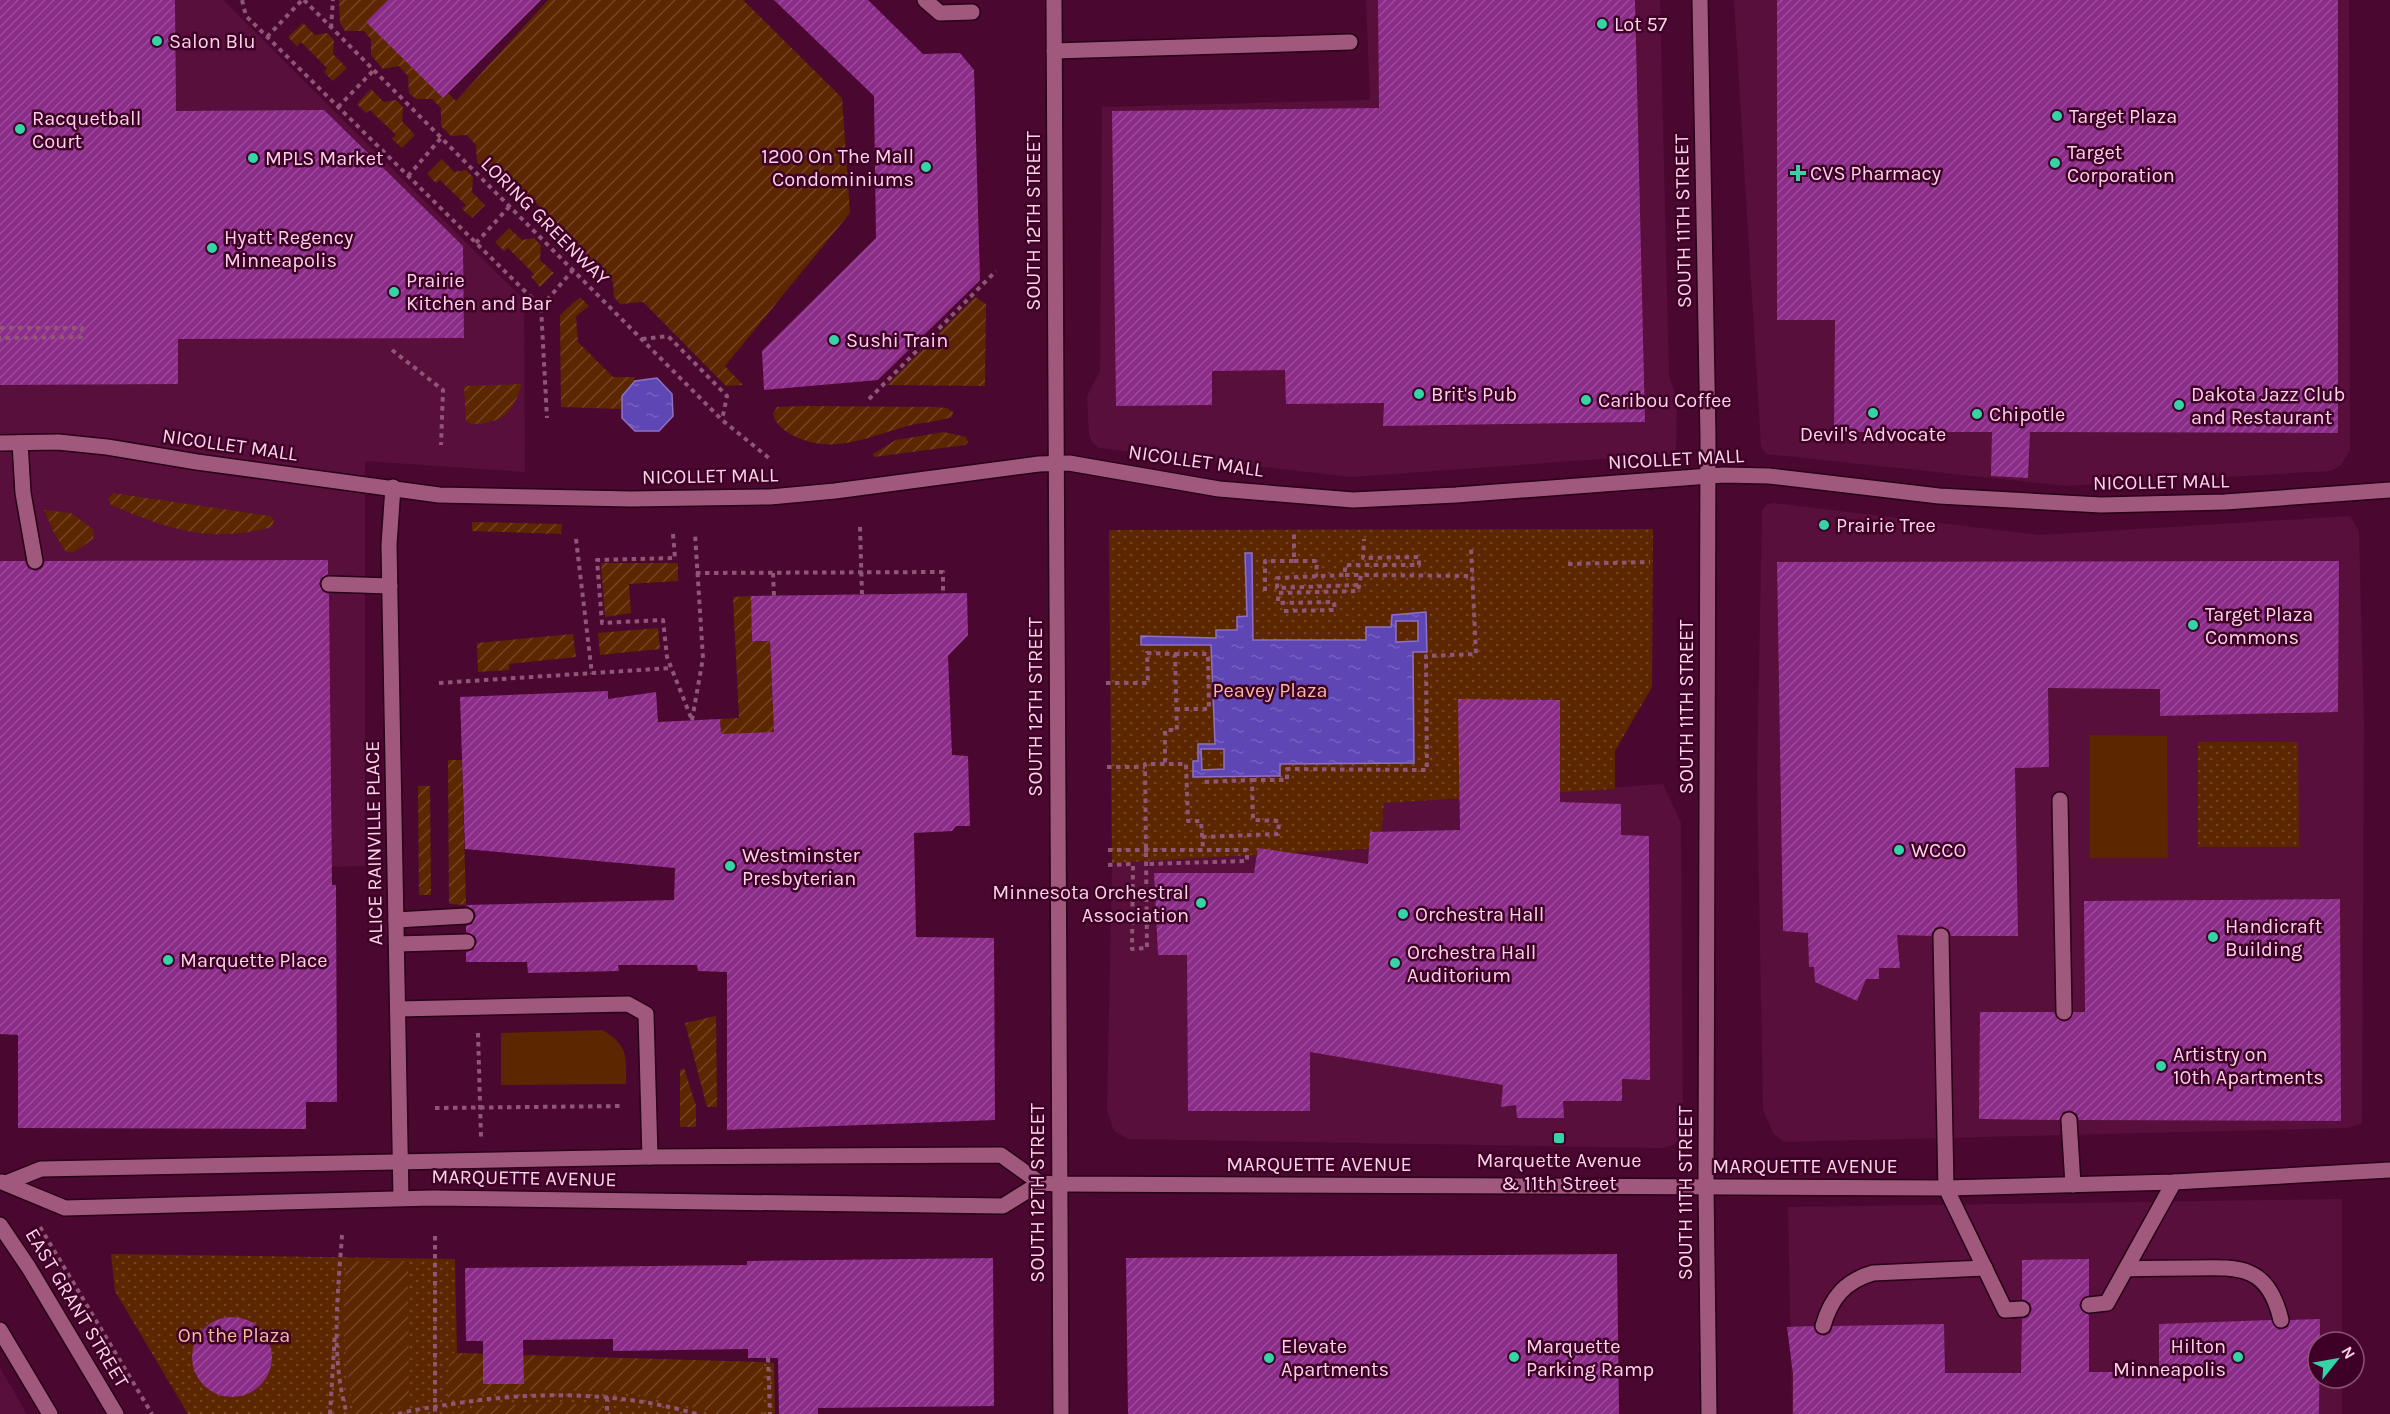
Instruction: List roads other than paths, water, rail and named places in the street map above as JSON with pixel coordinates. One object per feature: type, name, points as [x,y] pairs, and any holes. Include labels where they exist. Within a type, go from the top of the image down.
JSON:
[{"type":"street","points":[[925,0],[940,13],[972,12]]},
{"type":"street","name":"SOUTH 12TH STREET","points":[[1054,0],[1058,1184],[1061,1414]]},
{"type":"street","name":"SOUTH 11TH STREET","points":[[1700,0],[1708,476],[1706,1186],[1709,1414]]},
{"type":"street","points":[[1054,51],[1350,42]]},
{"type":"street","name":"NICOLLET MALL","points":[[0,443],[58,442],[107,447],[197,462],[440,495],[631,499],[770,497],[1069,463],[1219,489],[1353,500],[1455,495],[1708,476],[1769,476],[1939,496],[2101,505],[2225,502],[2390,490]]},
{"type":"street","points":[[20,443],[23,493],[35,561]]},
{"type":"street","name":"ALICE RAINVILLE PLACE","points":[[393,487],[390,586],[401,1198]]},
{"type":"street","points":[[329,584],[390,586]]},
{"type":"street","points":[[2060,800],[2064,1012]]},
{"type":"street","points":[[396,920],[466,916]]},
{"type":"street","points":[[1941,936],[1946,1188],[2005,1310],[2022,1310]]},
{"type":"street","points":[[397,944],[466,942]]},
{"type":"street","points":[[398,1009],[628,1004],[646,1014],[650,1157]]},
{"type":"street","points":[[2069,1120],[2073,1185]]},
{"type":"street","name":"MARQUETTE AVENUE","points":[[3,1182],[41,1169],[650,1157],[1001,1155],[1040,1183],[1058,1184],[1946,1188],[2174,1182],[2390,1170]]},
{"type":"street","name":"MARQUETTE AVENUE","points":[[3,1182],[65,1208],[401,1198],[1003,1206],[1040,1183]]},
{"type":"street","points":[[2089,1305],[2107,1303],[2174,1182]]},
{"type":"street","name":"EAST GRANT STREET","points":[[0,1226],[29,1268],[116,1414]]},
{"type":"street","points":[[2126,1269],[2236,1267],[2255,1275],[2269,1288],[2277,1303],[2281,1320]]},
{"type":"street","points":[[1823,1326],[1835,1296],[1859,1277],[1874,1273],[1985,1268]]},
{"type":"street","points":[[0,1330],[50,1414]]},
{"type":"water","points":[[657,378],[672,394],[673,416],[659,431],[635,431],[622,418],[622,396],[635,381]]},
{"type":"water","points":[[1245,553],[1252,553],[1253,640],[1366,640],[1366,627],[1391,627],[1392,615],[1426,612],[1427,652],[1413,652],[1414,763],[1280,764],[1280,776],[1193,777],[1193,761],[1198,761],[1198,744],[1215,744],[1211,645],[1141,645],[1141,636],[1216,638],[1216,630],[1237,630],[1237,617],[1247,616]],"holes":[[[1396,621],[1418,621],[1418,641],[1396,642]],[[1201,749],[1224,749],[1224,769],[1202,770]]]},
{"type":"place","name":"Lot 57","points":[[1602,24]]},
{"type":"place","name":"Salon Blu","points":[[157,41]]},
{"type":"place","name":"Target Plaza","points":[[2057,116]]},
{"type":"place","name":"Racquetball Court","points":[[20,129]]},
{"type":"place","name":"MPLS Market","points":[[253,158]]},
{"type":"place","name":"Target Corporation","points":[[2055,163]]},
{"type":"place","name":"1200 On The Mall Condominiums","points":[[926,167]]},
{"type":"place","name":"CVS Pharmacy","points":[[1798,173]]},
{"type":"place","name":"Hyatt Regency Minneapolis","points":[[212,248]]},
{"type":"place","name":"Prairie Kitchen and Bar","points":[[394,292]]},
{"type":"place","name":"Sushi Train","points":[[834,340]]},
{"type":"place","name":"Brit's Pub","points":[[1419,394]]},
{"type":"place","name":"Caribou Coffee","points":[[1586,400]]},
{"type":"place","name":"Dakota Jazz Club and Restaurant","points":[[2179,405]]},
{"type":"place","name":"Devil's Advocate","points":[[1873,413]]},
{"type":"place","name":"Chipotle","points":[[1977,414]]},
{"type":"place","name":"Prairie Tree","points":[[1824,525]]},
{"type":"place","name":"Target Plaza Commons","points":[[2193,625]]},
{"type":"place","name":"WCCO","points":[[1899,850]]},
{"type":"place","name":"Westminster Presbyterian","points":[[730,866]]},
{"type":"place","name":"Minnesota Orchestral Association","points":[[1201,903]]},
{"type":"place","name":"Orchestra Hall","points":[[1403,914]]},
{"type":"place","name":"Handicraft Building","points":[[2213,937]]},
{"type":"place","name":"Marquette Place","points":[[168,960]]},
{"type":"place","name":"Orchestra Hall Auditorium","points":[[1395,963]]},
{"type":"place","name":"Artistry on 10th Apartments","points":[[2161,1066]]},
{"type":"place","name":"Marquette Avenue & 11th Street","points":[[1559,1138]]},
{"type":"place","name":"Marquette Parking Ramp","points":[[1514,1357]]},
{"type":"place","name":"Hilton Minneapolis","points":[[2238,1357]]},
{"type":"place","name":"Elevate Apartments","points":[[1269,1358]]},
{"type":"park label","name":"Peavey Plaza","points":[[1270,690]]},
{"type":"park label","name":"On the Plaza","points":[[234,1335]]}]
